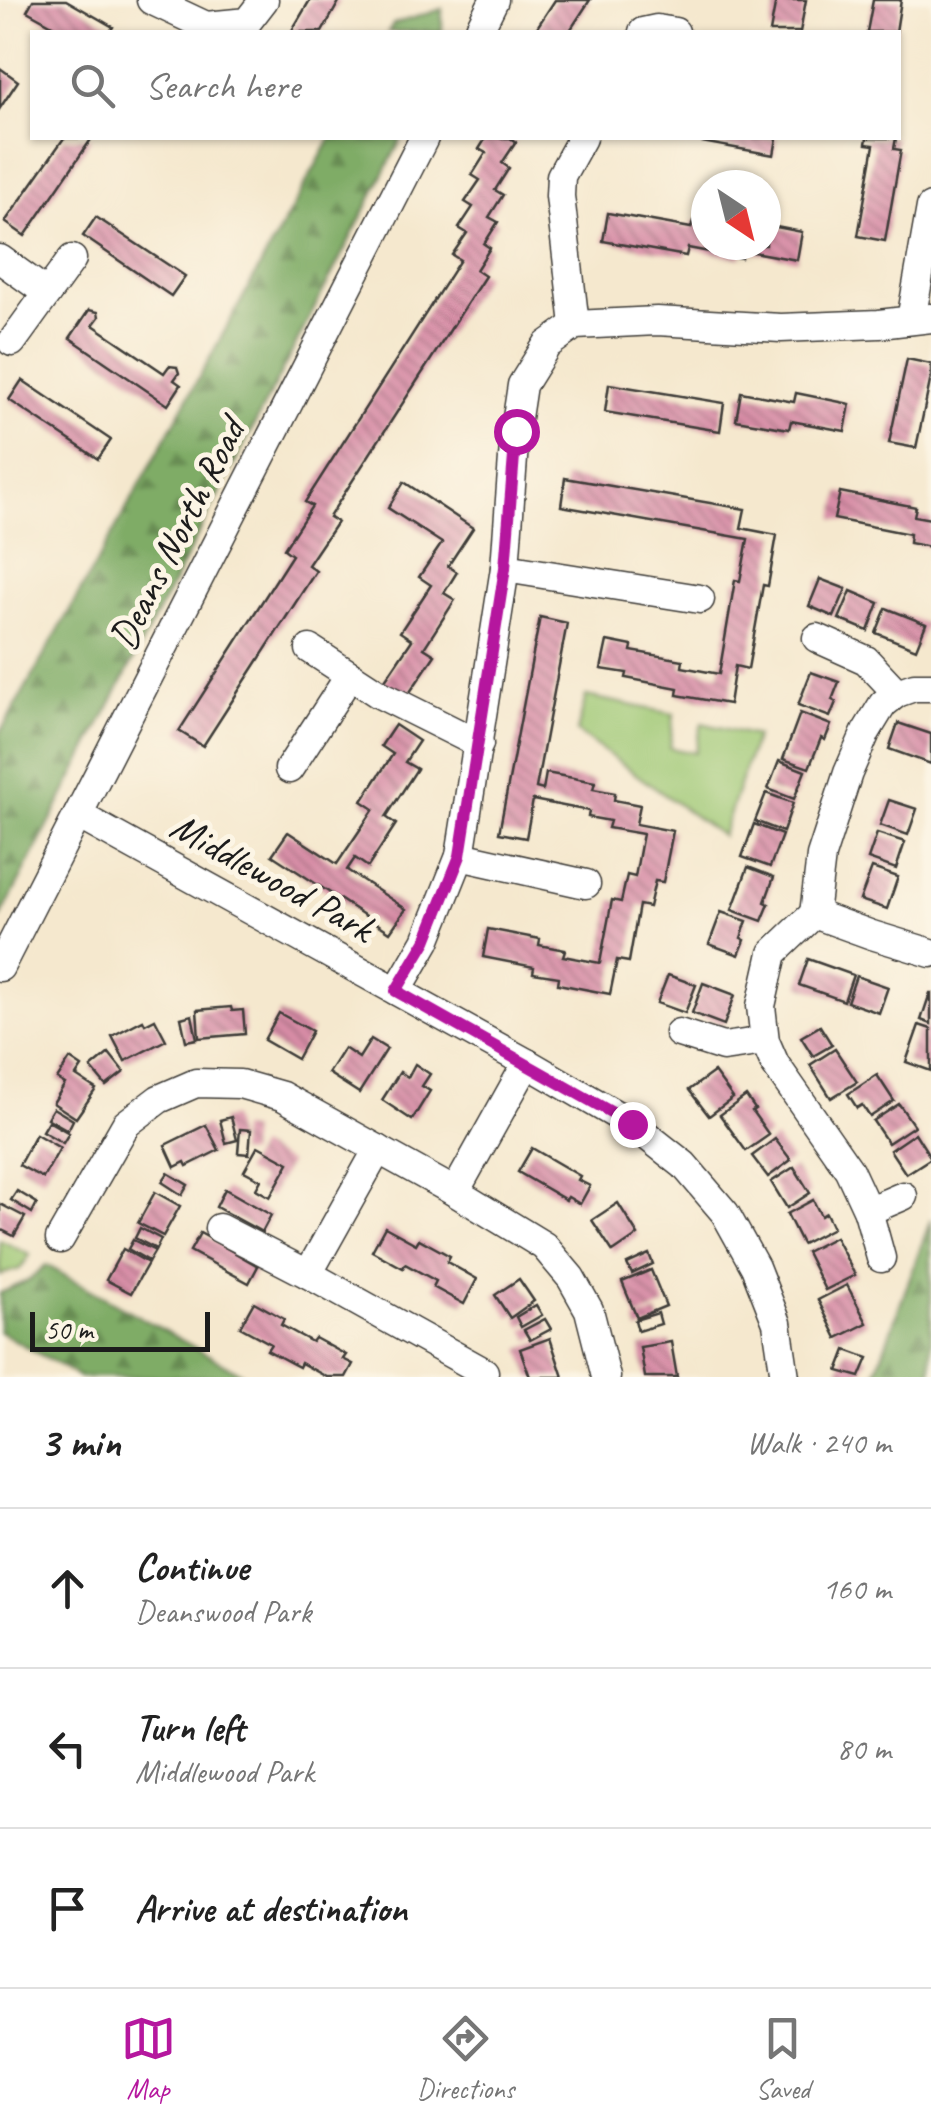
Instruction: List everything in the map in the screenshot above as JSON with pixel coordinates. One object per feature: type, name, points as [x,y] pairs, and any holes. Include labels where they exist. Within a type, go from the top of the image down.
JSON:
[{"type":"street","points":[[152,0],[206,26],[247,22],[264,0]]},
{"type":"street","points":[[479,30],[494,0]]},
{"type":"street","name":"Deans North Road","points":[[0,967],[423,140]]},
{"type":"street","points":[[575,324],[560,196],[561,176],[581,140]]},
{"type":"street","points":[[396,991],[426,941],[460,856],[505,568],[522,385],[547,345],[575,324],[657,320],[781,328],[921,319],[931,207]]},
{"type":"street","points":[[12,342],[72,259]]},
{"type":"street","points":[[0,260],[47,293]]},
{"type":"street","points":[[505,568],[700,599]]},
{"type":"street","points":[[817,638],[866,660],[897,692]]},
{"type":"street","points":[[310,649],[379,694],[479,744]]},
{"type":"street","points":[[289,768],[350,675]]},
{"type":"street","points":[[881,1258],[868,1211],[850,1170],[775,1064],[765,1041],[760,1006],[773,953],[814,914],[820,856],[866,732],[883,704],[897,692],[931,687]]},
{"type":"street","name":"Middlewood Park","points":[[78,815],[632,1124],[684,1166],[725,1213],[755,1267],[777,1323],[785,1377]]},
{"type":"street","points":[[460,856],[586,884]]},
{"type":"street","points":[[814,914],[931,954]]},
{"type":"street","points":[[678,1032],[723,1047],[765,1041]]},
{"type":"street","points":[[455,1192],[527,1063]]},
{"type":"street","points":[[60,1239],[126,1124],[159,1099],[196,1083],[240,1084],[282,1096],[544,1246],[571,1278],[590,1310],[606,1377]]},
{"type":"street","points":[[308,1274],[378,1149]]},
{"type":"street","points":[[868,1211],[903,1196]]},
{"type":"street","points":[[219,1228],[484,1372]]},
{"type":"green space","points":[[442,9],[442,30],[389,30],[393,24]]},
{"type":"green space","points":[[330,140],[401,140],[0,919],[0,733]]},
{"type":"green space","points":[[586,696],[674,714],[670,748],[695,753],[702,723],[756,736],[722,836],[577,732]]},
{"type":"green space","points":[[931,1219],[931,1377],[874,1377]]},
{"type":"green space","points":[[0,1240],[30,1255],[20,1269],[0,1275]]},
{"type":"green space","points":[[46,1265],[248,1377],[80,1377],[0,1332],[0,1293],[28,1281]]},
{"type":"building","points":[[33,0],[66,0],[113,27],[61,30],[27,11]]},
{"type":"building","points":[[310,0],[340,0],[323,30],[292,30]]},
{"type":"building","points":[[555,0],[590,0],[570,30],[535,30]]},
{"type":"building","points":[[776,0],[806,0],[800,30],[770,30]]},
{"type":"building","points":[[873,0],[901,0],[896,30],[867,30]]},
{"type":"building","points":[[0,68],[18,81],[0,108]]},
{"type":"building","points":[[63,140],[91,140],[25,236],[5,222]]},
{"type":"building","points":[[485,140],[516,142],[502,163],[509,168],[495,190],[503,195],[489,217],[498,222],[484,244],[490,248],[476,270],[485,276],[329,517],[337,522],[308,565],[316,571],[203,746],[179,731],[292,555],[284,549],[312,506],[305,502],[460,260],[452,255],[467,233],[459,228],[473,207],[465,202],[480,180],[472,175],[486,153],[479,149]]},
{"type":"building","points":[[691,140],[777,140],[774,155]]},
{"type":"building","points":[[867,140],[896,140],[894,149],[901,150],[885,241],[858,236],[874,145],[866,144]]},
{"type":"building","points":[[608,213],[691,228],[691,249],[686,256],[603,241]]},
{"type":"building","points":[[96,217],[185,276],[171,296],[83,236]]},
{"type":"building","points":[[781,228],[802,232],[797,260],[781,257]]},
{"type":"building","points":[[89,310],[98,312],[93,325],[164,373],[169,366],[177,367],[179,373],[174,380],[181,385],[168,405],[70,338]]},
{"type":"building","points":[[907,359],[931,364],[916,448],[889,443]]},
{"type":"building","points":[[22,380],[111,440],[98,459],[9,400]]},
{"type":"building","points":[[609,384],[724,403],[720,431],[605,412]]},
{"type":"building","points":[[741,392],[794,402],[796,393],[850,404],[845,431],[791,421],[789,429],[736,420]]},
{"type":"building","points":[[565,478],[745,509],[741,528],[777,535],[768,586],[763,585],[748,669],[735,666],[729,704],[677,695],[678,688],[601,669],[607,641],[632,646],[631,651],[683,660],[682,667],[719,674],[735,580],[740,581],[748,539],[561,506]]},
{"type":"building","points":[[404,482],[473,528],[448,566],[457,572],[444,593],[455,600],[424,648],[435,655],[406,698],[383,683],[412,640],[400,632],[431,585],[419,577],[442,543],[388,508]]},
{"type":"building","points":[[840,492],[916,507],[914,516],[931,519],[931,547],[909,543],[910,534],[834,519]]},
{"type":"building","points":[[820,579],[846,589],[834,617],[809,606]]},
{"type":"building","points":[[851,591],[879,603],[868,631],[839,619]]},
{"type":"building","points":[[886,608],[926,624],[916,649],[876,633]]},
{"type":"building","points":[[540,617],[567,623],[536,788],[543,790],[546,773],[595,782],[593,789],[615,793],[614,800],[640,805],[636,824],[673,831],[663,882],[655,881],[649,907],[639,905],[629,962],[617,960],[610,994],[558,984],[559,977],[533,973],[534,967],[483,957],[488,929],[540,939],[539,945],[565,950],[563,956],[600,963],[612,900],[621,902],[627,875],[635,877],[643,834],[608,828],[610,821],[588,817],[589,811],[533,800],[526,838],[499,833]]},
{"type":"building","points":[[811,672],[839,682],[830,717],[798,705]]},
{"type":"building","points":[[800,713],[831,725],[809,768],[783,759]]},
{"type":"building","points":[[898,723],[931,734],[931,764],[889,749]]},
{"type":"building","points":[[395,725],[419,741],[405,762],[417,769],[386,817],[396,824],[368,867],[355,858],[347,870],[406,909],[390,932],[272,855],[288,832],[337,864],[374,809],[362,801],[393,754],[381,746]]},
{"type":"building","points":[[779,761],[805,771],[794,799],[768,789]]},
{"type":"building","points":[[766,793],[793,803],[783,832],[755,821]]},
{"type":"building","points":[[889,800],[917,809],[908,835],[880,825]]},
{"type":"building","points":[[754,824],[782,835],[770,867],[742,857]]},
{"type":"building","points":[[877,833],[905,842],[896,869],[868,859]]},
{"type":"building","points":[[748,867],[774,877],[762,921],[732,910]]},
{"type":"building","points":[[872,868],[898,877],[887,909],[860,900]]},
{"type":"building","points":[[721,912],[747,921],[739,955],[709,944]]},
{"type":"building","points":[[808,959],[853,975],[844,1001],[799,985]]},
{"type":"building","points":[[668,975],[696,985],[685,1013],[657,1003]]},
{"type":"building","points":[[856,976],[888,987],[879,1013],[847,1002]]},
{"type":"building","points":[[703,983],[735,995],[724,1025],[692,1013]]},
{"type":"building","points":[[931,993],[931,1024],[921,1020]]},
{"type":"building","points":[[231,1007],[232,1011],[243,1010],[245,1034],[199,1038],[197,1010]]},
{"type":"building","points":[[279,1013],[312,1031],[297,1059],[264,1040]]},
{"type":"building","points":[[192,1015],[197,1039],[186,1041],[181,1018]]},
{"type":"building","points":[[155,1019],[166,1040],[125,1061],[112,1036],[143,1020],[145,1024]]},
{"type":"building","points":[[919,1025],[931,1029],[931,1071],[906,1062]]},
{"type":"building","points":[[820,1026],[832,1045],[813,1056],[801,1037]]},
{"type":"building","points":[[371,1039],[387,1049],[359,1093],[328,1073],[344,1048],[359,1058]]},
{"type":"building","points":[[835,1049],[857,1082],[831,1098],[810,1065]]},
{"type":"building","points":[[109,1053],[124,1072],[106,1086],[91,1068]]},
{"type":"building","points":[[70,1059],[82,1067],[76,1076],[96,1089],[76,1118],[53,1103],[65,1084],[57,1079]]},
{"type":"building","points":[[415,1064],[430,1074],[422,1086],[430,1091],[412,1120],[382,1100],[400,1072],[408,1077]]},
{"type":"building","points":[[714,1072],[733,1098],[709,1116],[689,1090]]},
{"type":"building","points":[[877,1075],[894,1101],[870,1117],[862,1105],[857,1108],[848,1094]]},
{"type":"building","points":[[746,1096],[769,1135],[746,1151],[720,1115]]},
{"type":"building","points":[[899,1104],[914,1126],[888,1143],[873,1121]]},
{"type":"building","points":[[53,1108],[73,1120],[68,1130],[47,1118]]},
{"type":"building","points":[[231,1117],[237,1140],[226,1143],[220,1120]]},
{"type":"building","points":[[48,1121],[69,1133],[63,1143],[42,1131]]},
{"type":"building","points":[[206,1125],[219,1150],[187,1166],[185,1162],[175,1167],[165,1145]]},
{"type":"building","points":[[240,1129],[251,1130],[249,1154],[238,1153]]},
{"type":"building","points":[[915,1133],[931,1158],[906,1174],[890,1150]]},
{"type":"building","points":[[36,1134],[60,1148],[43,1178],[19,1165]]},
{"type":"building","points":[[775,1139],[791,1160],[768,1177],[752,1156]]},
{"type":"building","points":[[258,1146],[289,1163],[270,1197],[256,1189],[261,1180],[244,1171]]},
{"type":"building","points":[[532,1148],[590,1186],[580,1204],[518,1172]]},
{"type":"building","points":[[794,1167],[810,1193],[787,1208],[771,1182]]},
{"type":"building","points":[[168,1173],[188,1185],[182,1195],[162,1182]]},
{"type":"building","points":[[225,1189],[271,1215],[262,1232],[216,1207]]},
{"type":"building","points":[[17,1191],[37,1203],[32,1213],[11,1200]]},
{"type":"building","points":[[155,1192],[180,1206],[163,1236],[138,1223]]},
{"type":"building","points":[[813,1200],[821,1216],[826,1213],[833,1228],[802,1244],[787,1214]]},
{"type":"building","points":[[618,1203],[638,1235],[613,1252],[592,1220]]},
{"type":"building","points":[[0,1204],[25,1217],[14,1236],[0,1229]]},
{"type":"building","points":[[385,1227],[450,1256],[447,1262],[477,1279],[464,1304],[433,1287],[436,1281],[372,1251]]},
{"type":"building","points":[[140,1228],[161,1239],[156,1249],[135,1238]]},
{"type":"building","points":[[200,1233],[258,1266],[249,1283],[190,1251]]},
{"type":"building","points":[[835,1237],[855,1275],[825,1290],[806,1252]]},
{"type":"building","points":[[133,1240],[155,1251],[149,1261],[128,1249]]},
{"type":"building","points":[[123,1249],[148,1263],[131,1293],[106,1280]]},
{"type":"building","points":[[649,1254],[653,1264],[632,1274],[627,1264]]},
{"type":"building","points":[[651,1270],[666,1306],[637,1318],[622,1282]]},
{"type":"building","points":[[519,1279],[534,1301],[510,1318],[495,1295]]},
{"type":"building","points":[[847,1285],[867,1323],[837,1338],[818,1300]]},
{"type":"building","points":[[254,1302],[284,1319],[281,1325],[346,1355],[343,1359],[353,1364],[346,1377],[327,1377],[267,1350],[271,1344],[240,1327]]},
{"type":"building","points":[[536,1305],[542,1315],[521,1327],[516,1317]]},
{"type":"building","points":[[658,1313],[661,1324],[638,1331],[635,1320]]},
{"type":"building","points":[[545,1319],[551,1329],[530,1340],[524,1330]]},
{"type":"building","points":[[550,1338],[563,1377],[530,1377],[520,1349]]},
{"type":"building","points":[[671,1342],[677,1377],[645,1377],[640,1347]]},
{"type":"building","points":[[846,1350],[868,1358],[860,1377],[838,1371]]},
{"type":"route","points":[[516,431],[505,568],[460,856],[426,941],[396,991],[632,1124]]}]
